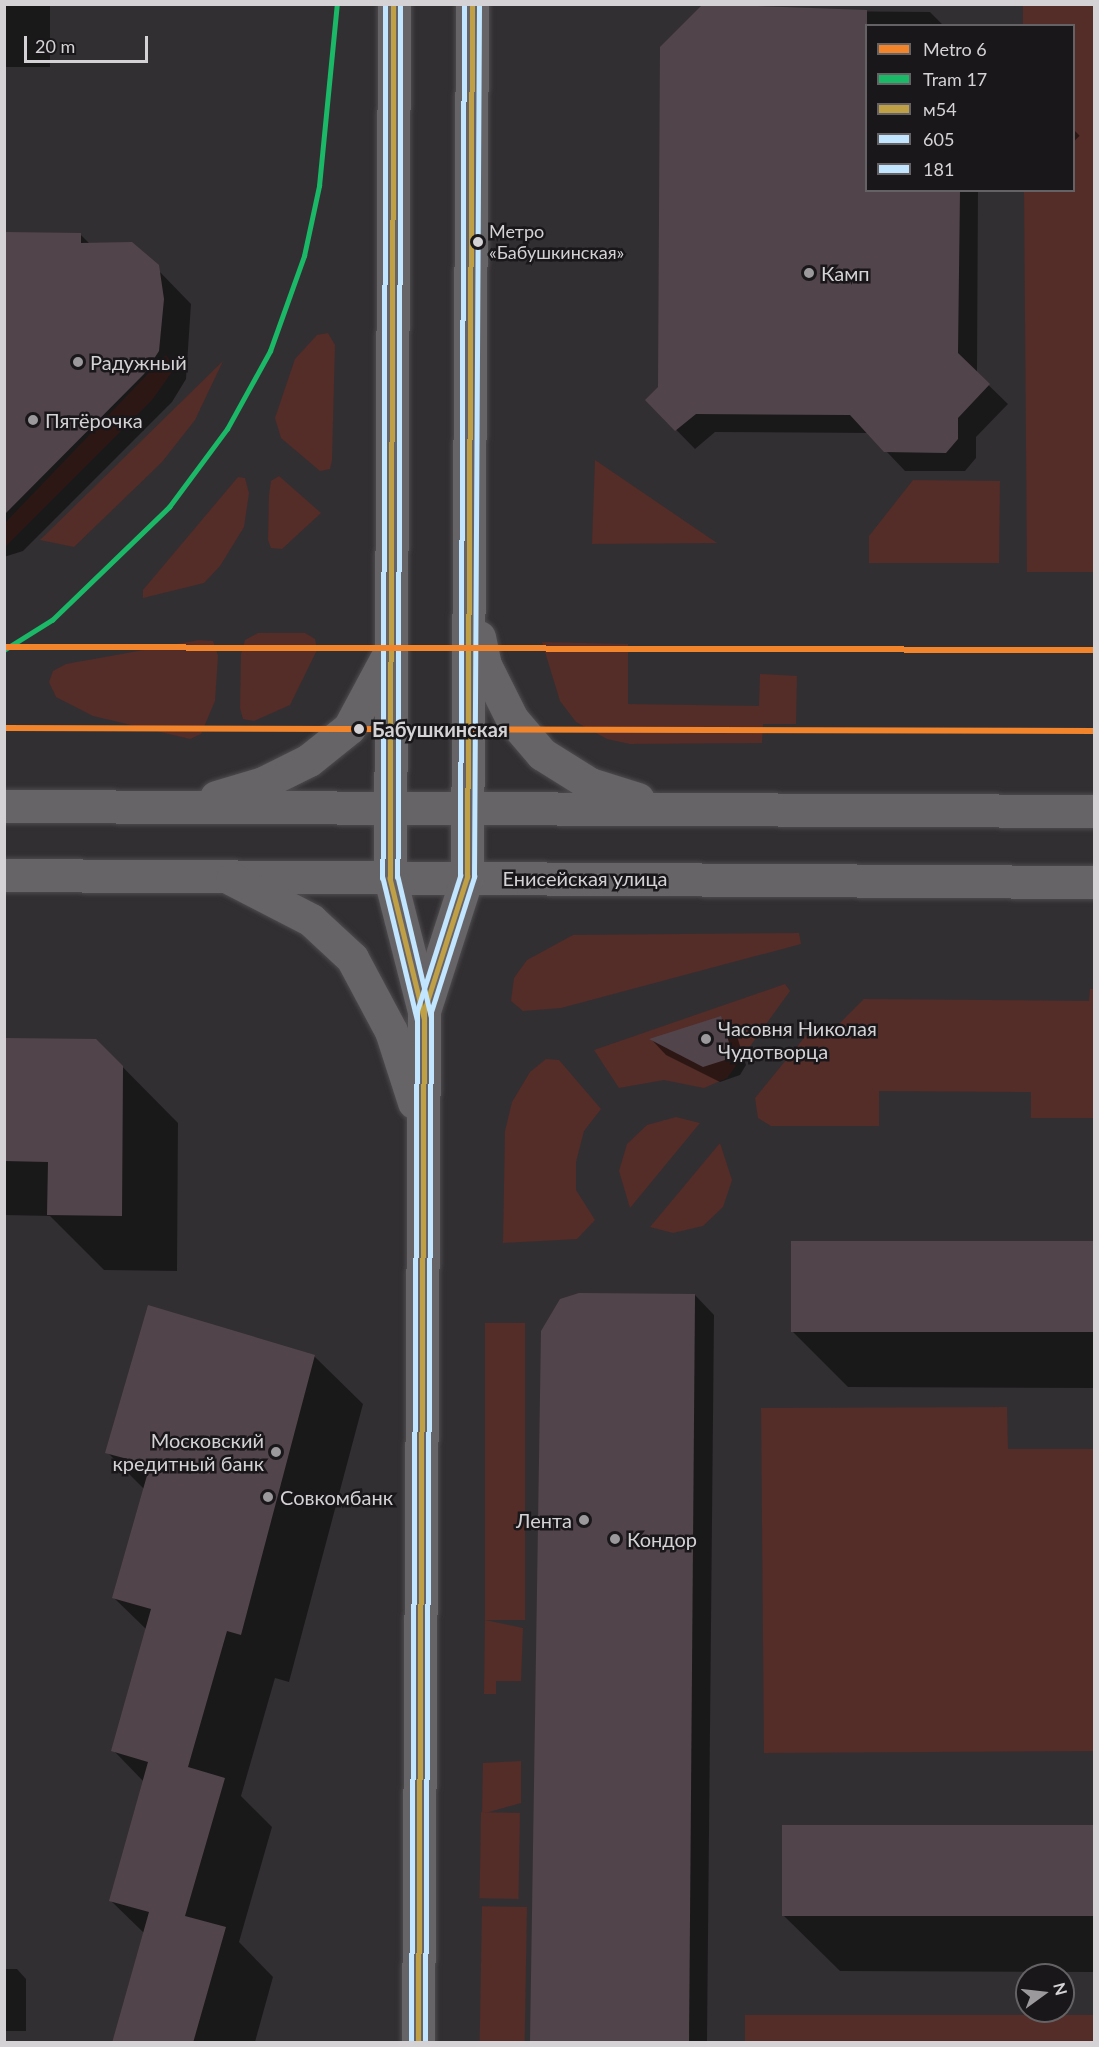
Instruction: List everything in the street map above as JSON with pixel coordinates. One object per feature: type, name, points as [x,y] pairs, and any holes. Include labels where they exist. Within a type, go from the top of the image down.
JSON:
[{"type":"main road","points":[[394,4],[390,878],[424,1011],[418,2043]]},
{"type":"main road","points":[[424,1011],[467,878],[472,4]]},
{"type":"main road","points":[[470,601],[485,665],[512,719],[542,754],[590,784],[671,809]]},
{"type":"main road","points":[[182,807],[263,783],[309,760],[349,728],[380,676],[390,646]]},
{"type":"main road","points":[[4,806],[1095,811]]},
{"type":"main road","name":"Енисейская улица","points":[[4,875],[1095,882]]},
{"type":"main road","points":[[225,876],[311,920],[352,958],[392,1031],[424,1135]]},
{"type":"shaded area","points":[[1023,5],[1094,5],[1094,572],[1027,572],[1024,192],[1075,192],[1075,24],[1023,24]]},
{"type":"shaded area","points":[[328,333],[335,345],[332,460],[330,469],[320,471],[281,438],[275,418],[295,359],[317,335]]},
{"type":"shaded area","points":[[166,355],[174,369],[152,400],[5,547],[5,523]]},
{"type":"shaded area","points":[[223,361],[195,420],[162,462],[74,547],[40,540]]},
{"type":"shaded area","points":[[595,460],[717,543],[592,544]]},
{"type":"shaded area","points":[[279,476],[321,513],[282,549],[271,548],[268,540],[271,481]]},
{"type":"shaded area","points":[[238,477],[245,478],[249,493],[244,527],[220,566],[204,583],[143,598],[143,590]]},
{"type":"shaded area","points":[[913,480],[1000,481],[999,563],[869,563],[869,536]]},
{"type":"shaded area","points":[[258,633],[305,633],[315,639],[317,650],[290,705],[254,721],[243,719],[240,708],[241,654],[245,640]]},
{"type":"shaded area","points":[[199,640],[213,641],[218,656],[215,701],[201,734],[190,739],[93,716],[56,697],[49,682],[53,671],[66,664]]},
{"type":"shaded area","points":[[542,642],[628,644],[628,704],[759,706],[760,674],[797,676],[796,724],[763,724],[762,743],[630,744],[607,739],[576,722],[560,701]]},
{"type":"shaded area","points":[[799,933],[801,944],[561,1008],[523,1011],[511,1001],[514,978],[527,960],[573,935]]},
{"type":"shaded area","points":[[785,984],[790,991],[727,1078],[704,1088],[664,1080],[619,1088],[594,1050]]},
{"type":"shaded area","points":[[1090,989],[1094,989],[1094,1118],[1031,1118],[1031,1092],[879,1091],[879,1126],[771,1126],[758,1118],[755,1098],[813,1027],[837,1026],[864,999],[1089,1001]]},
{"type":"shaded area","points":[[546,1059],[559,1060],[601,1109],[584,1131],[576,1162],[576,1190],[595,1220],[577,1239],[503,1243],[505,1131],[512,1102],[530,1072]]},
{"type":"shaded area","points":[[676,1117],[700,1123],[630,1208],[619,1171],[627,1144],[647,1125]]},
{"type":"shaded area","points":[[720,1143],[732,1180],[723,1207],[703,1226],[673,1233],[650,1227]]},
{"type":"shaded area","points":[[485,1323],[525,1323],[525,1620],[485,1620]]},
{"type":"shaded area","points":[[1007,1407],[1008,1449],[1094,1449],[1094,1751],[764,1753],[761,1408]]},
{"type":"shaded area","points":[[485,1620],[523,1628],[521,1681],[496,1681],[496,1694],[484,1694]]},
{"type":"shaded area","points":[[521,1761],[521,1803],[482,1814],[483,1763]]},
{"type":"shaded area","points":[[481,1812],[520,1813],[518,1899],[480,1898]]},
{"type":"shaded area","points":[[482,1906],[527,1907],[525,2042],[480,2041]]},
{"type":"shaded area","points":[[745,2015],[1015,2015],[1015,2023],[1075,2023],[1075,2015],[1094,2015],[1094,2042],[745,2042]]},
{"type":"building","name":"Камп","points":[[703,4],[867,10],[867,24],[865,24],[865,192],[960,192],[958,353],[990,384],[958,418],[958,439],[946,453],[884,452],[850,415],[696,414],[675,431],[645,400],[658,387],[660,47]]},
{"type":"building","name":"Радужный","points":[[4,232],[81,233],[81,243],[132,242],[159,265],[164,299],[159,351],[144,374],[4,515]]},
{"type":"building","name":"Часовня Николая Чудотворца","points":[[721,1016],[731,1049],[725,1060],[703,1067],[649,1039]]},
{"type":"building","points":[[4,1038],[96,1039],[123,1066],[122,1216],[47,1215],[48,1162],[4,1161]]},
{"type":"building","points":[[791,1241],[1094,1241],[1094,1332],[791,1332]]},
{"type":"building","name":"Кондор","points":[[579,1293],[695,1294],[689,2043],[530,2043],[541,1331],[560,1299]]},
{"type":"building","points":[[148,1305],[315,1355],[241,1635],[227,1631],[188,1767],[225,1778],[185,1916],[226,1927],[193,2043],[112,2043],[149,1912],[109,1901],[148,1762],[111,1751],[151,1609],[112,1598],[150,1465],[105,1453]]},
{"type":"building","points":[[782,1825],[1094,1825],[1094,1916],[782,1916]]},
{"type":"metro line","name":"6","points":[[4,647],[1094,650]]},
{"type":"metro line","name":"6","points":[[4,728],[1094,731]]},
{"type":"tram line","name":"17","points":[[4,650],[52,620],[169,507],[227,429],[270,351],[304,256],[319,186],[337,4]]},
{"type":"transit line","name":"605","points":[[386,4],[383,878],[417,1019]]},
{"type":"transit line","name":"м54","points":[[394,4],[390,878],[424,1017]]},
{"type":"transit line","name":"181","points":[[401,4],[398,877],[431,1015]]},
{"type":"transit line","name":"181","points":[[411,2042],[417,1011],[460,876],[464,4]]},
{"type":"transit line","name":"м54","points":[[418,2042],[424,1011],[467,877],[472,4]]},
{"type":"transit line","name":"605","points":[[425,2042],[431,1012],[474,877],[479,4]]},
{"type":"place","name":"Метро «Бабушкинская»","points":[[478,242]]},
{"type":"place","name":"Камп","points":[[809,273]]},
{"type":"place","name":"Радужный","points":[[78,362]]},
{"type":"place","name":"Пятёрочка","points":[[33,420]]},
{"type":"place","name":"Бабушкинская","points":[[359,729]]},
{"type":"place","name":"Часовня Николая Чудотворца","points":[[706,1039]]},
{"type":"place","name":"Московский кредитный банк","points":[[276,1452]]},
{"type":"place","name":"Совкомбанк","points":[[268,1497]]},
{"type":"place","name":"Лента","points":[[584,1520]]},
{"type":"place","name":"Кондор","points":[[615,1539]]}]
